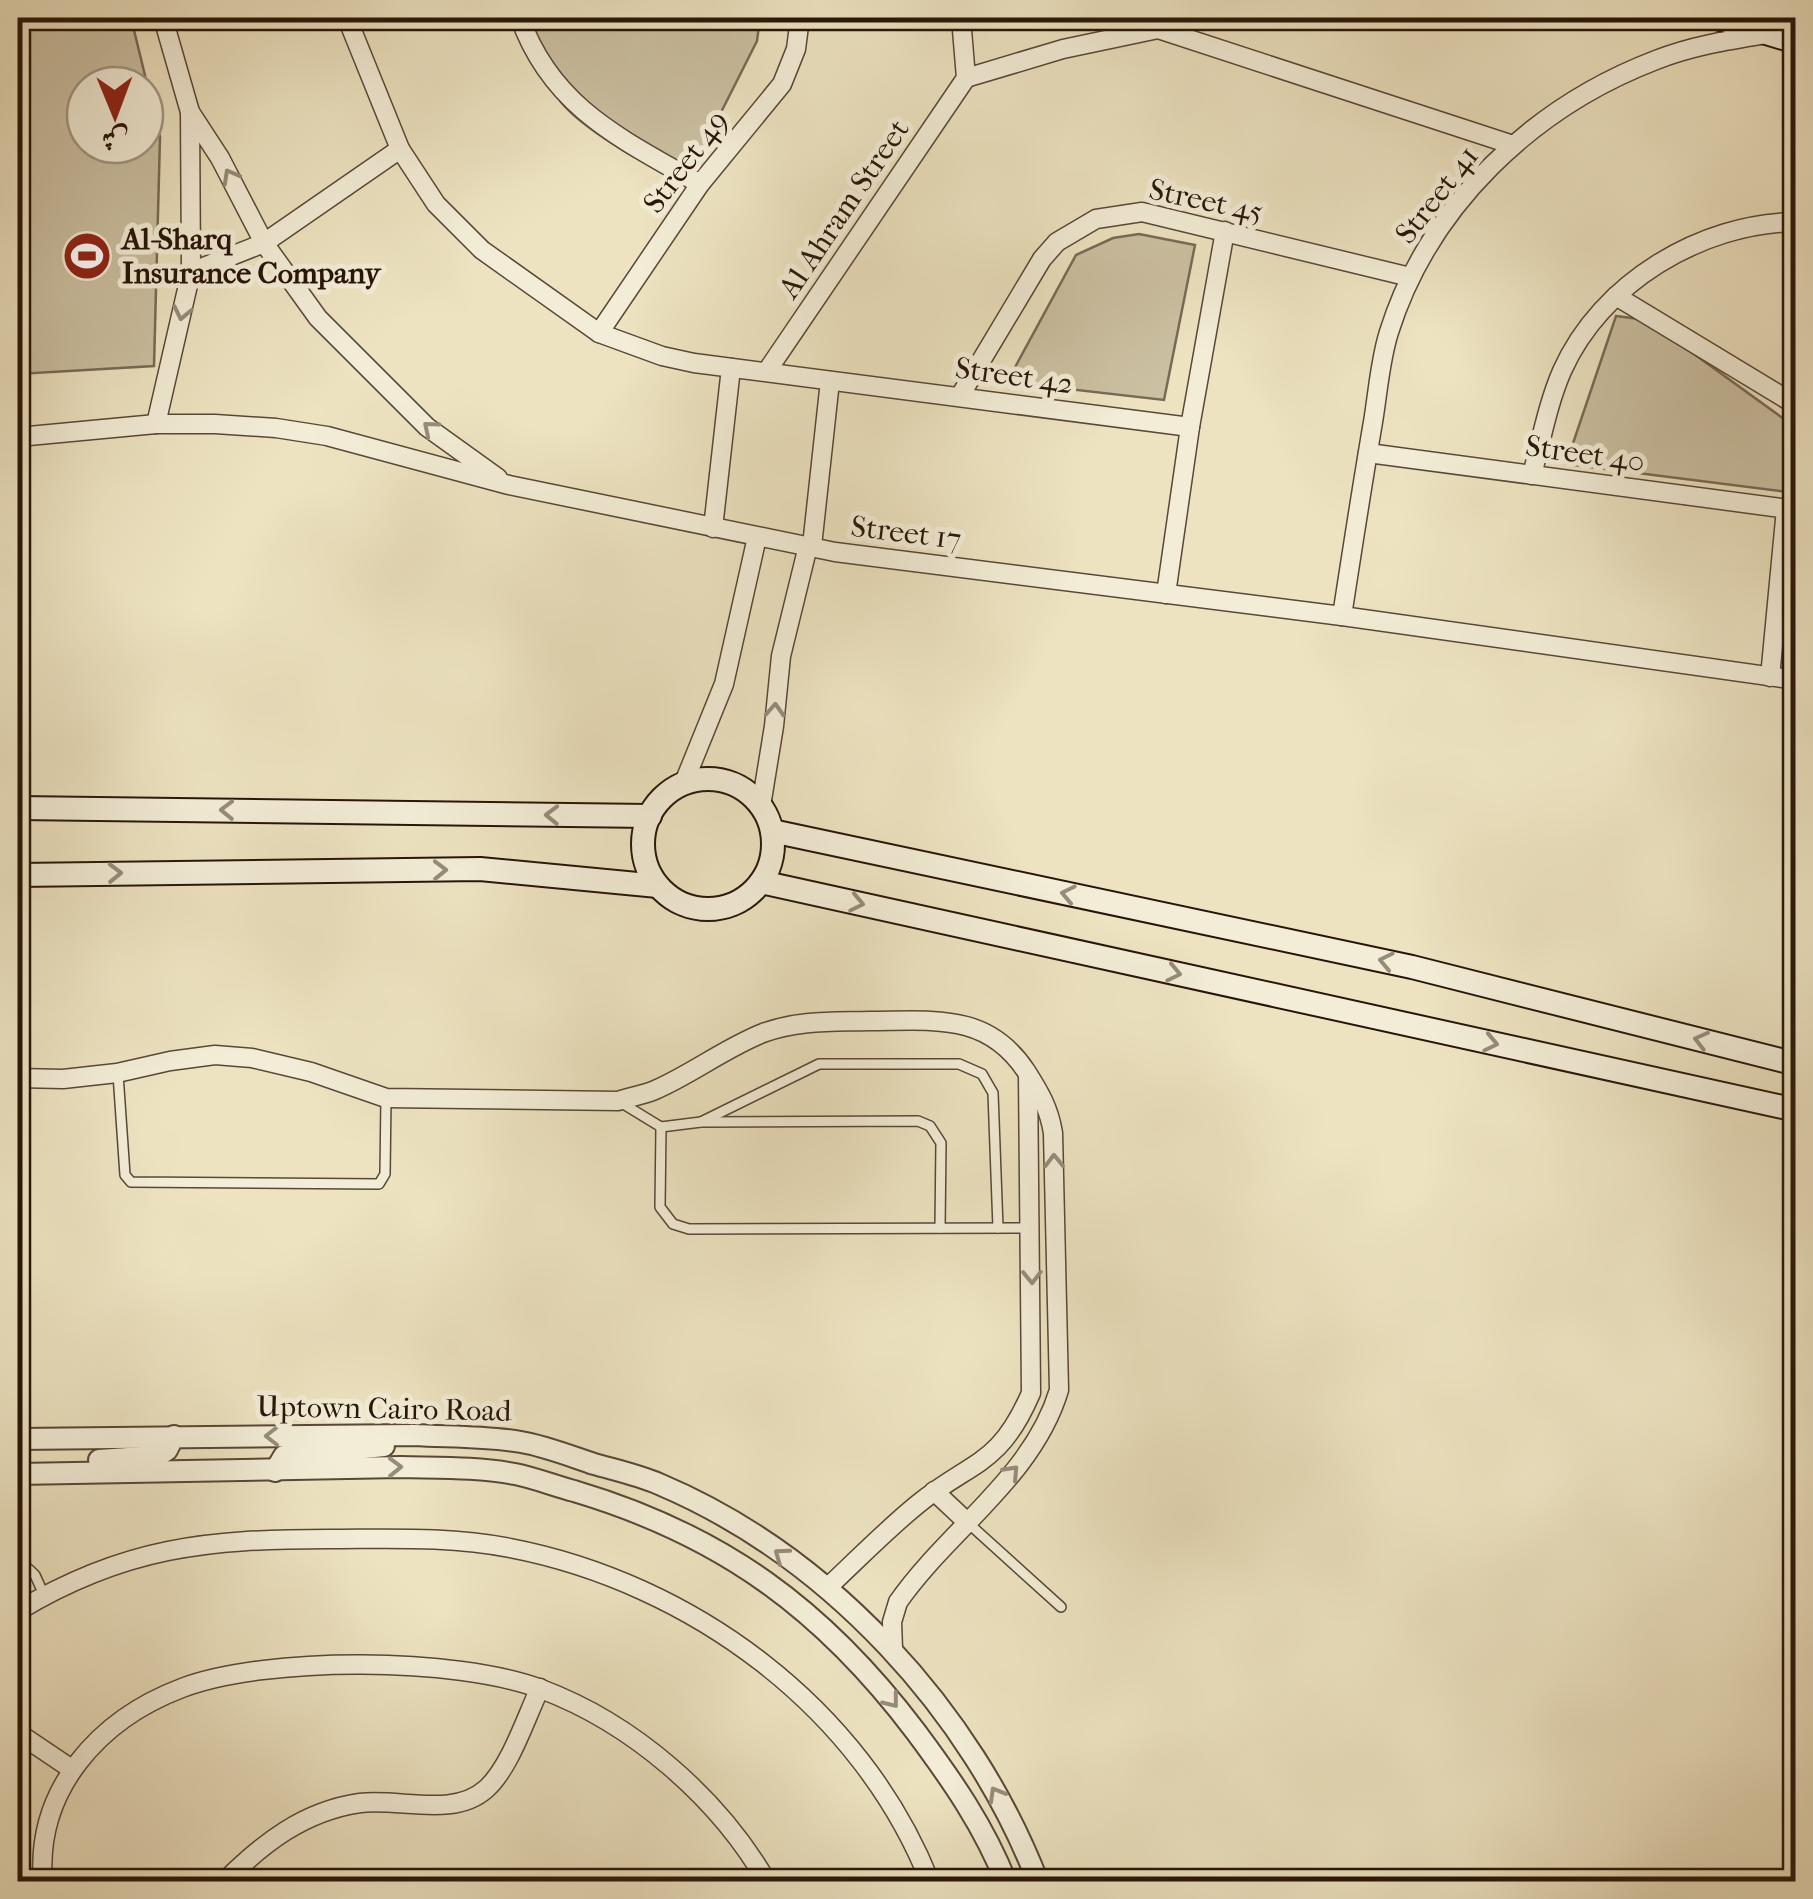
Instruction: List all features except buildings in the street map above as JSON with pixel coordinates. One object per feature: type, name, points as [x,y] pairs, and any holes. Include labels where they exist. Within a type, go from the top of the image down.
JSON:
[{"type":"main road","points":[[1717,18],[1780,33]]},
{"type":"main road","points":[[711,780],[726,782],[761,806],[772,831],[772,858],[761,882],[742,900],[730,906],[704,909],[678,902],[658,886],[643,852],[650,816],[664,797],[682,784],[711,780]]},
{"type":"main road","points":[[18,808],[650,816]]},
{"type":"main road","points":[[772,831],[1412,967],[1796,1064]]},
{"type":"main road","points":[[18,874],[480,870],[658,886]]},
{"type":"main road","points":[[761,882],[1796,1110]]},
{"type":"street","points":[[156,424],[191,272],[190,112],[163,18]]},
{"type":"street","name":"Street 42","points":[[347,18],[400,149],[436,204],[482,250],[599,333],[662,356],[731,368],[1190,428]]},
{"type":"street","points":[[520,18],[542,65],[582,112],[700,184]]},
{"type":"street","name":"Street 49","points":[[599,333],[700,184],[782,84],[796,50],[800,18]]},
{"type":"street","points":[[961,18],[966,78],[1063,49],[1158,29]]},
{"type":"street","points":[[1134,18],[1513,145]]},
{"type":"street","name":"Street 41","points":[[1342,616],[1388,335],[1410,276],[1450,214],[1473,184],[1513,145],[1558,110],[1606,82],[1711,43],[1780,33]]},
{"type":"street","name":"Al Ahram Street","points":[[767,372],[966,78]]},
{"type":"street","points":[[190,112],[220,158],[264,243],[318,318],[427,427],[509,486]]},
{"type":"street","points":[[191,272],[264,243],[400,149]]},
{"type":"street","name":"Street 45","points":[[960,396],[1042,258],[1076,228],[1119,213],[1142,212],[1410,276]]},
{"type":"street","points":[[1532,474],[1561,374],[1594,320],[1616,296],[1641,276],[1724,231],[1796,222]]},
{"type":"street","points":[[1166,594],[1225,231]]},
{"type":"street","points":[[1616,296],[1796,406]]},
{"type":"street","points":[[712,528],[731,368]]},
{"type":"street","points":[[761,806],[781,656],[810,546],[830,381]]},
{"type":"street","name":"Street 17","points":[[18,437],[156,424],[215,424],[327,436],[509,486],[757,538],[1796,680]]},
{"type":"street","name":"Street 40","points":[[1368,453],[1791,509]]},
{"type":"street","points":[[1770,677],[1791,509]]},
{"type":"street","points":[[682,784],[724,684],[757,538]]},
{"type":"street","points":[[18,1078],[118,1073],[170,1060],[214,1055],[252,1058],[311,1072],[386,1098],[618,1101],[654,1090],[761,1034],[814,1022],[932,1021],[989,1032],[1005,1044],[1028,1075],[1048,1107],[1051,1120],[1058,1390],[1050,1419],[1031,1451],[898,1602],[892,1622],[892,1650],[868,1673]]},
{"type":"street","points":[[827,1588],[934,1491],[981,1464],[1003,1445],[1031,1394],[1028,1075]]},
{"type":"street","points":[[1031,1228],[1055,1227]]},
{"type":"street","points":[[275,1471],[284,1456],[372,1448],[414,1435]]},
{"type":"street","name":"Uptown Cairo Road","points":[[18,1439],[414,1435],[523,1442],[659,1484],[748,1531],[827,1588],[892,1650],[953,1722],[999,1796],[1038,1882]]},
{"type":"street","points":[[28,1474],[97,1460],[158,1456],[168,1450],[174,1436]]},
{"type":"street","name":"Uptown Cairo Road","points":[[28,1474],[401,1466],[515,1474],[626,1507],[705,1542],[782,1592],[842,1643],[961,1792],[1006,1882]]},
{"type":"street","points":[[934,1491],[967,1522]]},
{"type":"street","points":[[18,1610],[84,1575],[140,1556],[214,1542],[458,1541],[539,1554],[654,1594],[749,1652],[792,1688],[832,1727],[867,1770],[898,1817],[930,1882]]},
{"type":"street","points":[[44,1882],[44,1842],[70,1768],[103,1734],[141,1706],[184,1687],[230,1676],[292,1668],[386,1665],[479,1674],[540,1688],[602,1719],[659,1758],[710,1806],[767,1882]]},
{"type":"street","points":[[224,1882],[259,1847],[322,1812],[394,1800],[449,1805],[485,1791],[498,1777],[540,1688]]},
{"type":"street","points":[[18,1733],[70,1768]]},
{"type":"lane","points":[[701,1122],[819,1064],[959,1064],[982,1074],[993,1093],[998,1228]]},
{"type":"lane","points":[[118,1073],[125,1175],[131,1182],[379,1184],[386,1174],[386,1098]]},
{"type":"lane","points":[[618,1101],[661,1127],[701,1122],[918,1121],[930,1126],[940,1143],[940,1228]]},
{"type":"lane","points":[[661,1127],[660,1206],[673,1224],[690,1230],[1031,1228]]},
{"type":"lane","points":[[967,1522],[1061,1607]]},
{"type":"lane","points":[[18,1559],[34,1575],[44,1595]]},
{"type":"shaded area","name":"Al-Sharq Insurance Company","points":[[18,18],[131,18],[142,65],[65,65],[65,165],[159,165],[154,366],[18,374]]},
{"type":"shaded area","points":[[522,18],[760,18],[757,41],[698,158],[671,170],[629,154],[561,102],[543,72]]},
{"type":"shaded area","points":[[1139,234],[1195,245],[1164,400],[1007,382],[1076,255],[1113,238]]},
{"type":"shaded area","points":[[1616,316],[1647,320],[1795,427],[1795,493],[1566,464]]},
{"type":"place","name":"Al-Sharq Insurance Company","points":[[87,256]]}]
